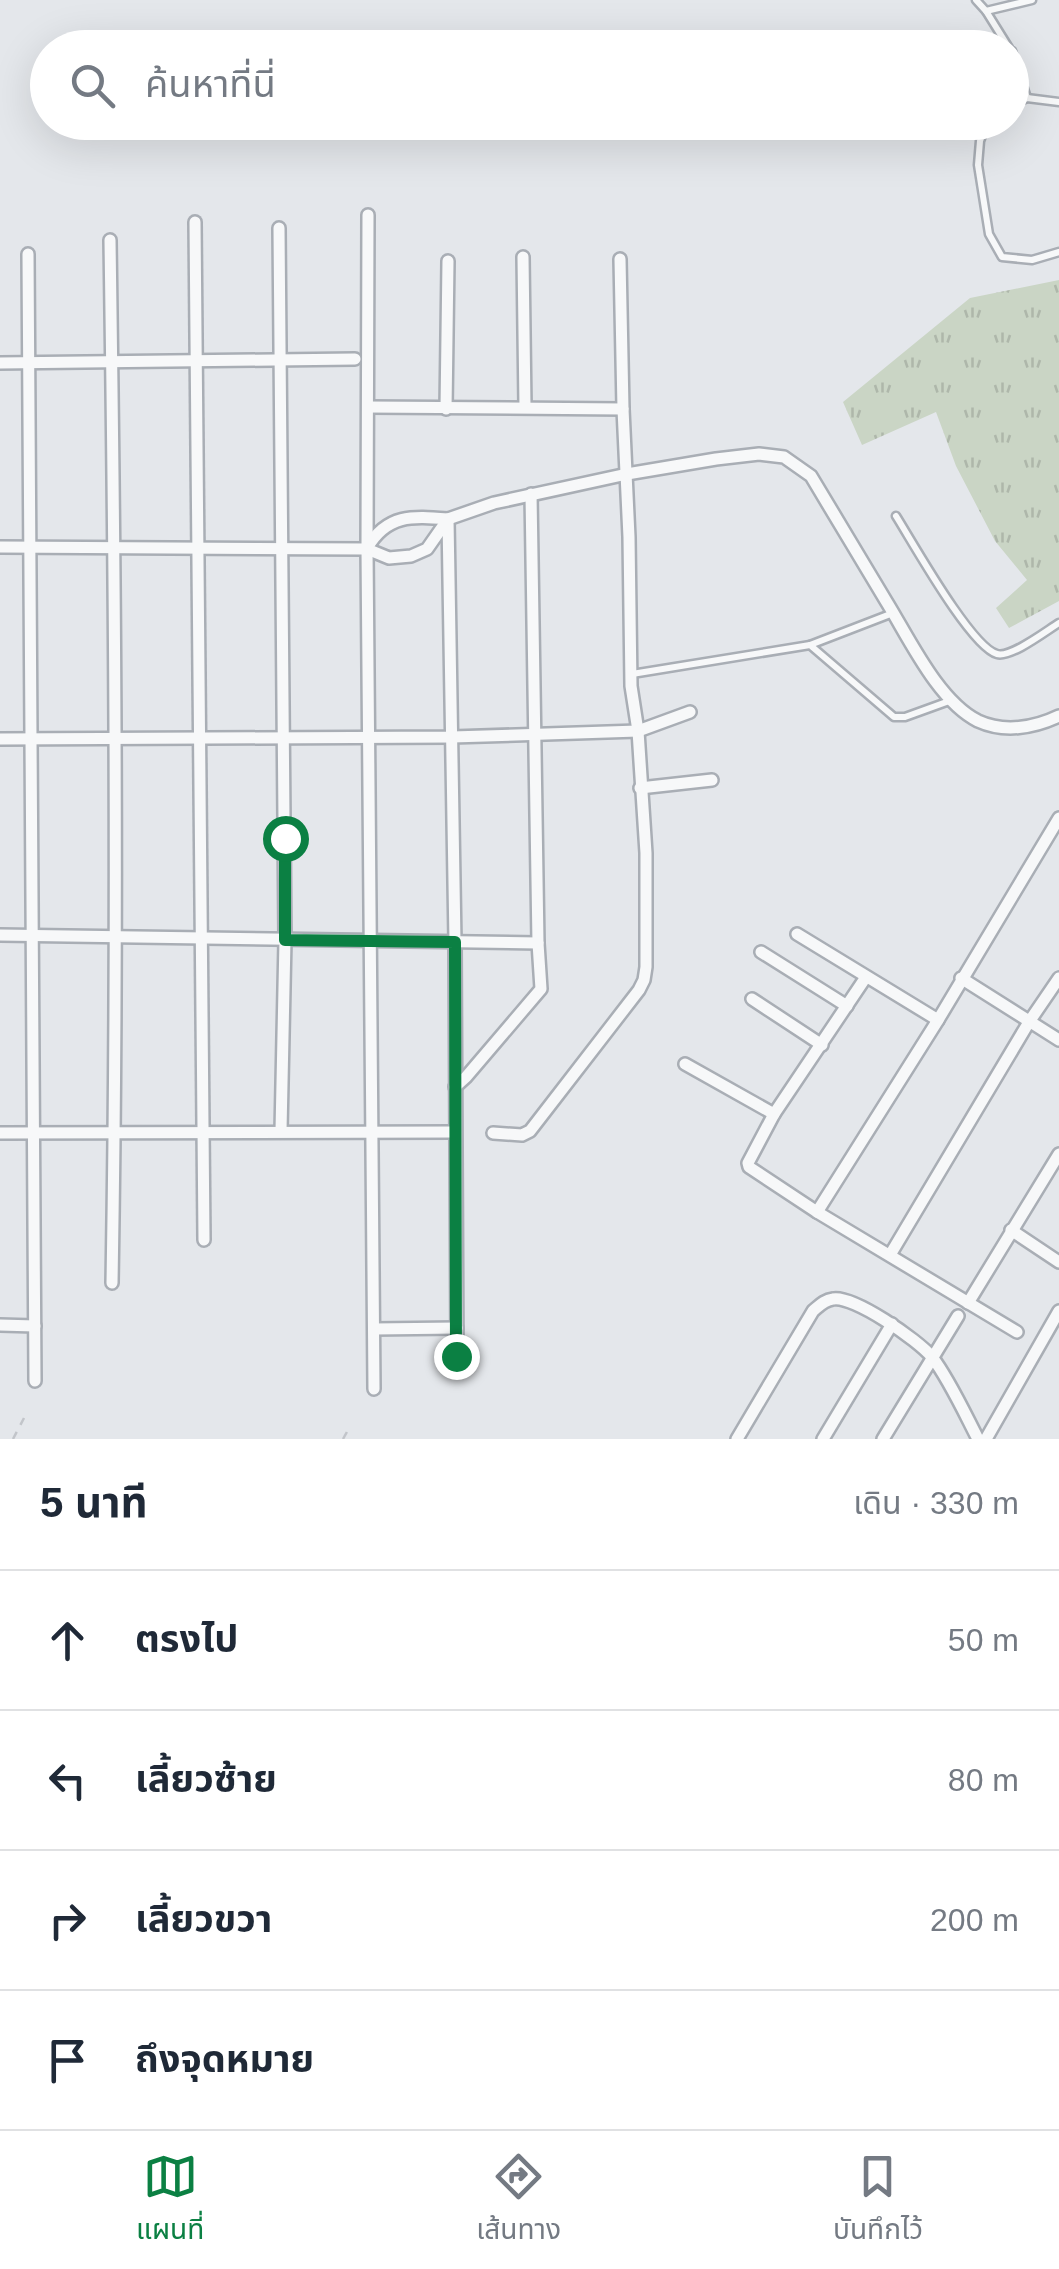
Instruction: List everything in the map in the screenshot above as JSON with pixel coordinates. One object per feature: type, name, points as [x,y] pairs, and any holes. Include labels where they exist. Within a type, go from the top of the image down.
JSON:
[{"type":"street","points":[[368,215],[366,549],[374,1389]]},
{"type":"street","points":[[195,222],[204,1240]]},
{"type":"street","points":[[279,228],[285,940],[281,1132]]},
{"type":"street","points":[[110,240],[117,937],[112,1283]]},
{"type":"street","points":[[28,254],[35,1381]]},
{"type":"street","points":[[524,257],[525,407]]},
{"type":"street","points":[[493,1133],[530,1132],[644,980],[646,854],[630,674],[620,259]]},
{"type":"street","points":[[446,409],[448,261]]},
{"type":"street","points":[[0,363],[355,359]]},
{"type":"street","points":[[368,407],[622,409]]},
{"type":"street","points":[[366,549],[376,533],[405,518],[448,519],[494,503],[627,474],[759,454],[784,457],[811,476],[922,660],[952,700],[974,719],[997,728],[1014,729],[1059,716]]},
{"type":"street","points":[[455,1087],[541,989],[531,494]]},
{"type":"street","points":[[0,547],[366,549],[389,558],[428,549],[448,519]]},
{"type":"street","points":[[448,519],[456,1356]]},
{"type":"street","points":[[0,739],[452,738],[638,731],[690,712]]},
{"type":"street","points":[[640,788],[712,780]]},
{"type":"street","points":[[816,1212],[938,1020],[1059,818]]},
{"type":"street","points":[[797,934],[938,1020]]},
{"type":"street","points":[[0,936],[538,943]]},
{"type":"street","points":[[761,952],[847,1006]]},
{"type":"street","points":[[866,976],[774,1114],[749,1167],[816,1212],[1017,1332]]},
{"type":"street","points":[[961,978],[1059,1040]]},
{"type":"street","points":[[890,1255],[1059,978]]},
{"type":"street","points":[[752,1000],[822,1045]]},
{"type":"street","points":[[684,1064],[774,1114]]},
{"type":"street","points":[[0,1132],[455,1132]]},
{"type":"street","points":[[968,1303],[1057,1161]]},
{"type":"street","points":[[1011,1230],[1059,1262]]},
{"type":"street","points":[[737,1439],[813,1312],[826,1301],[846,1299],[917,1342],[933,1358],[982,1439],[1059,1310]]},
{"type":"street","points":[[883,1439],[958,1316]]},
{"type":"street","points":[[823,1439],[892,1324]]},
{"type":"street","points":[[0,1326],[36,1326]]},
{"type":"street","points":[[374,1329],[457,1328]]},
{"type":"lane","points":[[976,0],[998,30]]},
{"type":"lane","points":[[986,10],[1032,0]]},
{"type":"lane","points":[[1029,98],[1059,102]]},
{"type":"lane","points":[[981,140],[978,165],[989,234],[1002,257],[1032,260],[1059,252]]},
{"type":"lane","points":[[896,516],[958,616],[997,654],[1008,654],[1059,623]]},
{"type":"lane","points":[[630,674],[810,645],[894,612]]},
{"type":"lane","points":[[810,645],[894,717],[952,700]]},
{"type":"path","points":[[13,1439],[24,1418]]},
{"type":"path","points":[[343,1439],[348,1430]]},
{"type":"green space","points":[[1059,280],[1059,601],[1009,628],[996,608],[1027,580],[995,541],[956,466],[936,412],[862,445],[843,402],[970,298]]},
{"type":"route","points":[[285,838],[285,940],[455,942],[456,1356]]}]
